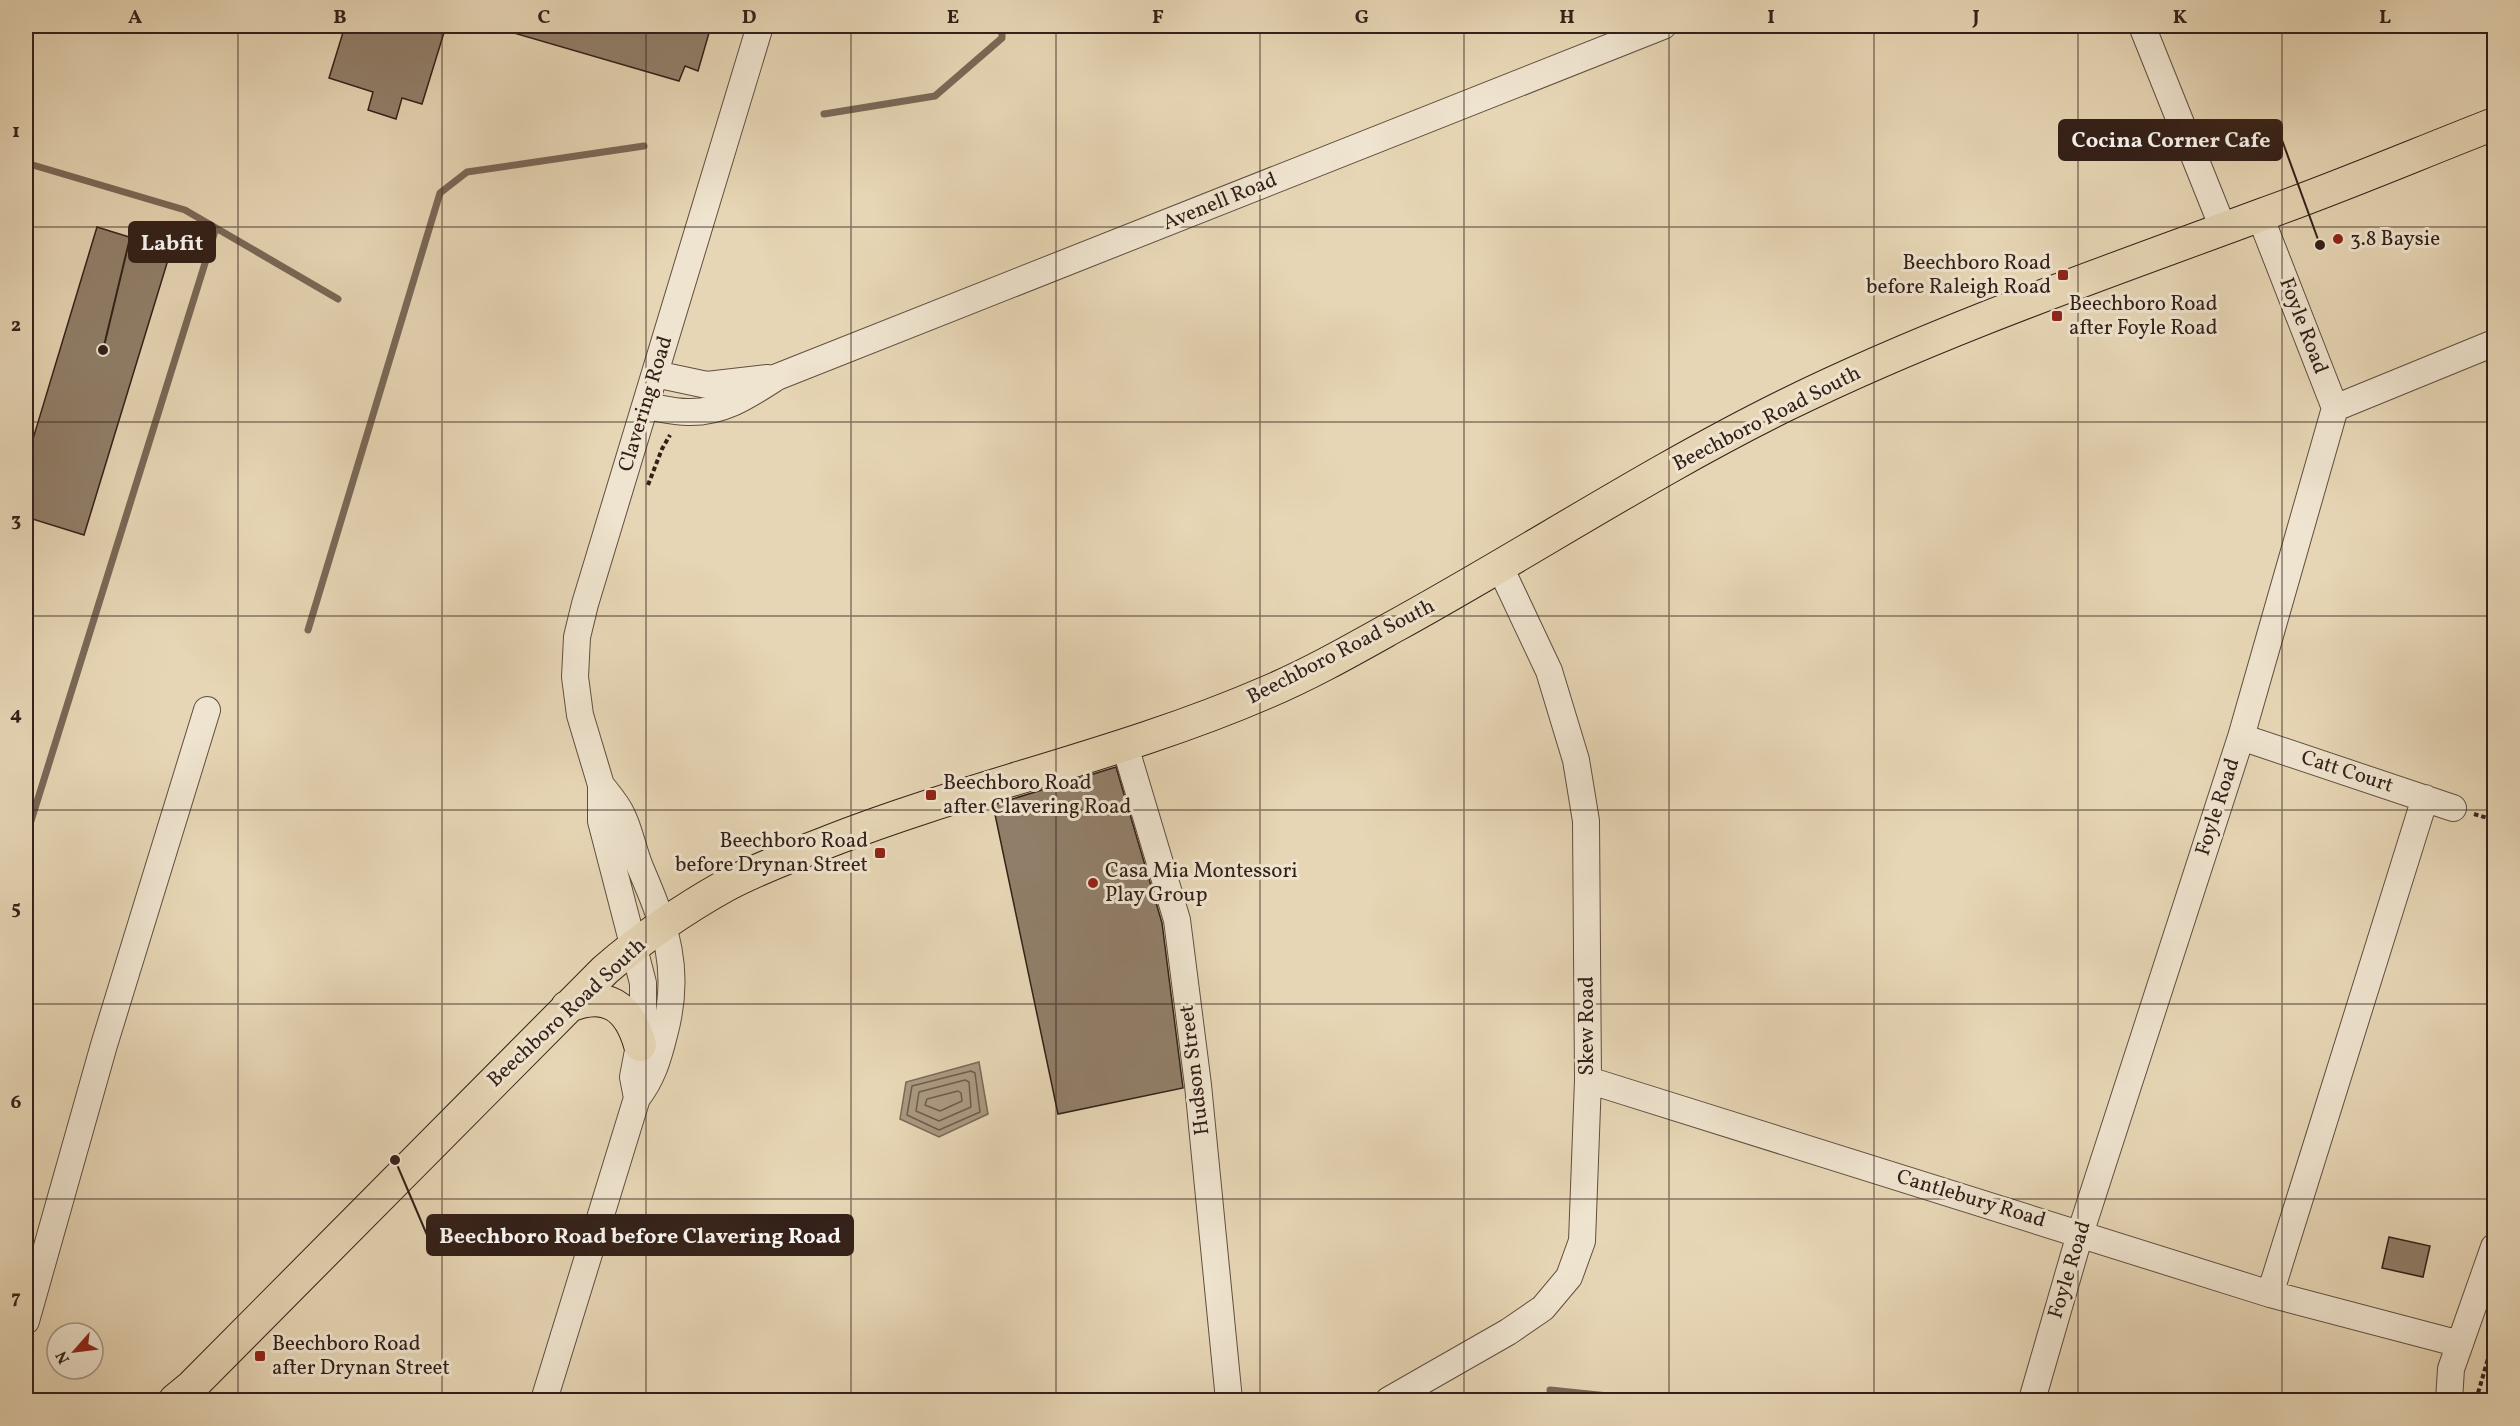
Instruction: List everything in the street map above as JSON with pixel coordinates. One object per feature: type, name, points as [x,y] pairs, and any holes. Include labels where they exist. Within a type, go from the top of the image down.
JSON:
[{"type":"main road","name":"Beechboro Road South","points":[[175,1401],[567,1007],[635,945],[727,885],[771,864],[879,822],[1125,746],[1227,710],[1301,678],[1500,567],[1694,454],[1788,404],[1905,352],[2494,124]]},
{"type":"main road","points":[[567,1007],[582,1001],[610,1002],[624,1011],[635,1026],[640,1045]]},
{"type":"street","name":"Clavering Road","points":[[638,1098],[633,1077],[640,1045],[643,983],[601,821],[601,784],[580,715],[574,677],[575,647],[585,604],[760,26]]},
{"type":"street","name":"Avenell Road","points":[[646,406],[687,412],[709,410],[737,402],[777,377],[1663,26]]},
{"type":"street","points":[[2142,26],[2223,228]]},
{"type":"street","name":"Foyle Road","points":[[2032,1401],[2080,1233],[2241,737],[2335,408],[2260,216]]},
{"type":"street","points":[[2335,408],[2494,343]]},
{"type":"street","name":"Avenell Road","points":[[656,374],[707,385],[777,377]]},
{"type":"street","name":"Skew Road","points":[[1389,1401],[1508,1332],[1543,1308],[1569,1277],[1582,1241],[1588,1080],[1586,821],[1576,760],[1549,671],[1500,567]]},
{"type":"street","points":[[26,1321],[104,1045],[207,710]]},
{"type":"street","name":"Catt Court","points":[[2241,737],[2453,808]]},
{"type":"street","name":"Hudson Street","points":[[1125,746],[1177,920],[1198,1085],[1229,1401]]},
{"type":"street","name":"Clavering Road","points":[[601,784],[622,814],[670,947],[671,1009],[654,1070],[638,1098]]},
{"type":"street","points":[[2270,1294],[2425,798]]},
{"type":"street","name":"Cantlebury Road","points":[[1588,1080],[2270,1294],[2460,1344]]},
{"type":"street","points":[[544,1401],[638,1098]]},
{"type":"street","points":[[2449,1401],[2451,1370],[2494,1247]]},
{"type":"path","points":[[646,491],[662,448],[671,433]]},
{"type":"path","points":[[2493,1194],[2494,1185]]},
{"type":"path","points":[[2476,1401],[2494,1338]]},
{"type":"water","points":[[979,1062],[988,1114],[939,1137],[900,1119],[906,1082]]},
{"type":"building","points":[[345,26],[446,26],[422,104],[402,98],[396,119],[368,110],[373,92],[329,78]]},
{"type":"building","points":[[504,26],[711,26],[698,71],[685,66],[679,81],[504,30]]},
{"type":"building","points":[[97,227],[171,250],[84,535],[26,517],[26,462]]},
{"type":"building","name":"Casa Mia Montessori Play Group","points":[[1116,767],[1162,923],[1183,1088],[1058,1114],[993,805]]},
{"type":"building","points":[[2389,1237],[2430,1246],[2423,1277],[2382,1268]]},
{"type":"waterway","points":[[824,114],[935,96],[1002,38],[1002,26]]},
{"type":"waterway","points":[[308,630],[440,193],[467,172],[644,146]]},
{"type":"waterway","points":[[26,163],[185,210],[216,228]]},
{"type":"waterway","points":[[26,837],[216,228],[338,299]]},
{"type":"waterway","points":[[1550,1390],[1647,1400]]},
{"type":"place","name":"3.8 Baysie","points":[[2338,239]]},
{"type":"place","name":"Cocina Corner Cafe","points":[[2320,245]]},
{"type":"place","name":"Beechboro Road before Raleigh Road","points":[[2063,275]]},
{"type":"place","name":"Beechboro Road after Foyle Road","points":[[2057,316]]},
{"type":"place","name":"Labfit","points":[[103,350]]},
{"type":"place","name":"Beechboro Road after Clavering Road","points":[[931,795]]},
{"type":"place","name":"Beechboro Road before Drynan Street","points":[[880,853]]},
{"type":"place","name":"Casa Mia Montessori Play Group","points":[[1093,883]]},
{"type":"place","name":"Beechboro Road before Clavering Road","points":[[395,1160]]},
{"type":"place","name":"Beechboro Road after Drynan Street","points":[[260,1356]]}]
